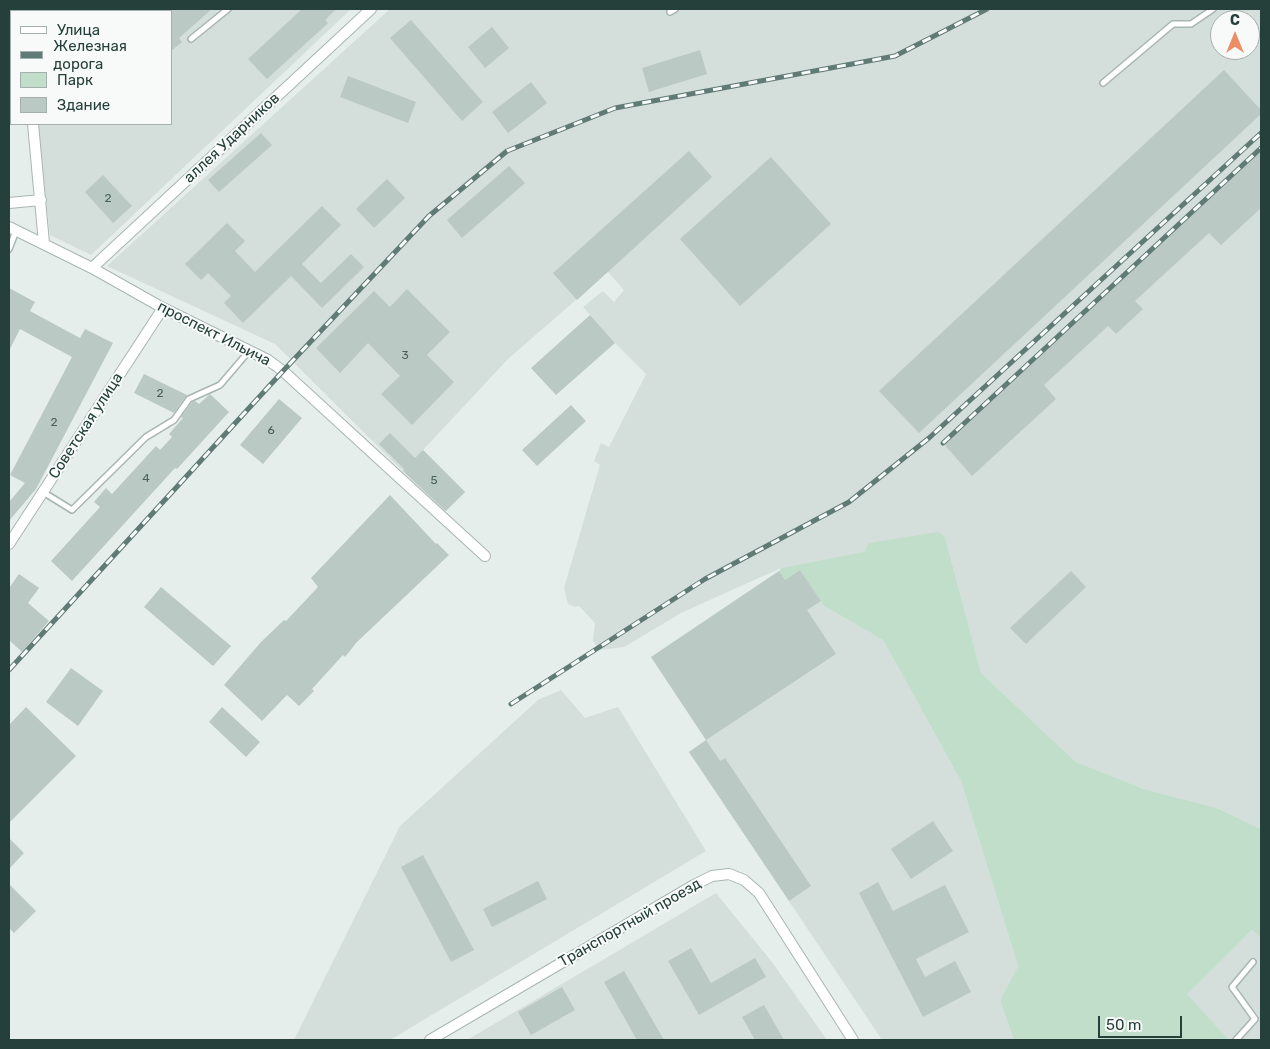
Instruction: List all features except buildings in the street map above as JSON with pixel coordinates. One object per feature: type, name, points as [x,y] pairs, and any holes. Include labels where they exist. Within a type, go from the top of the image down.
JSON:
[{"type":"street","name":"аллея Ударников","points":[[92,268],[371,9]]},
{"type":"street","points":[[33,125],[44,243]]},
{"type":"street","points":[[9,203],[41,200]]},
{"type":"street","name":"проспект Ильича","points":[[13,229],[92,268],[163,308],[268,360],[283,371],[485,556]]},
{"type":"street","name":"Советская улица","points":[[9,544],[163,308]]},
{"type":"street","name":"Транспортный проезд","points":[[430,1040],[694,885],[712,876],[729,874],[744,880],[758,894],[852,1040]]},
{"type":"lane","points":[[191,39],[228,9]]},
{"type":"lane","points":[[1103,83],[1173,24],[1190,24],[1213,9]]},
{"type":"lane","points":[[9,249],[13,229]]},
{"type":"lane","points":[[43,492],[72,510],[146,437],[174,420],[188,399],[220,385],[250,351]]},
{"type":"lane","points":[[1236,1040],[1255,1019],[1232,987],[1253,962]]},
{"type":"shaded area","points":[[351,9],[91,255],[50,235],[37,125],[172,125],[172,10],[130,10]]},
{"type":"shaded area","points":[[390,9],[1261,9],[1261,829],[1217,808],[1144,789],[1076,762],[981,673],[945,537],[781,568],[681,613],[624,647],[600,650],[593,641],[595,623],[579,606],[575,607],[568,604],[564,588],[600,465],[594,461],[601,443],[609,447],[646,374],[583,307],[603,291],[614,302],[624,290],[608,272],[508,359],[423,450],[465,492],[444,512],[275,344],[107,266]]},
{"type":"shaded area","points":[[800,570],[824,606],[883,640],[961,781],[1018,966],[1000,1000],[1014,1040],[882,1040],[689,752],[706,740],[651,657],[779,571],[785,580]]},
{"type":"shaded area","points":[[561,690],[585,718],[618,707],[706,851],[390,1040],[294,1040],[400,826],[538,700]]},
{"type":"shaded area","points":[[716,893],[772,962],[827,1040],[467,1040]]},
{"type":"shaded area","points":[[1252,930],[1261,938],[1261,1040],[1229,1040],[1186,994]]},
{"type":"green space","points":[[938,532],[945,537],[981,673],[1076,762],[1144,789],[1217,808],[1261,829],[1261,938],[1252,930],[1187,994],[1229,1040],[1014,1040],[1000,1000],[1018,966],[961,781],[883,640],[824,606],[800,570],[785,580],[779,571],[781,568],[864,552],[869,543]]},
{"type":"railway","points":[[9,670],[283,371],[429,216],[507,151],[615,108],[895,56],[987,9]]},
{"type":"railway","points":[[511,704],[705,579],[849,502],[929,438],[1261,133]]},
{"type":"railway","points":[[943,443],[1261,148]]}]
